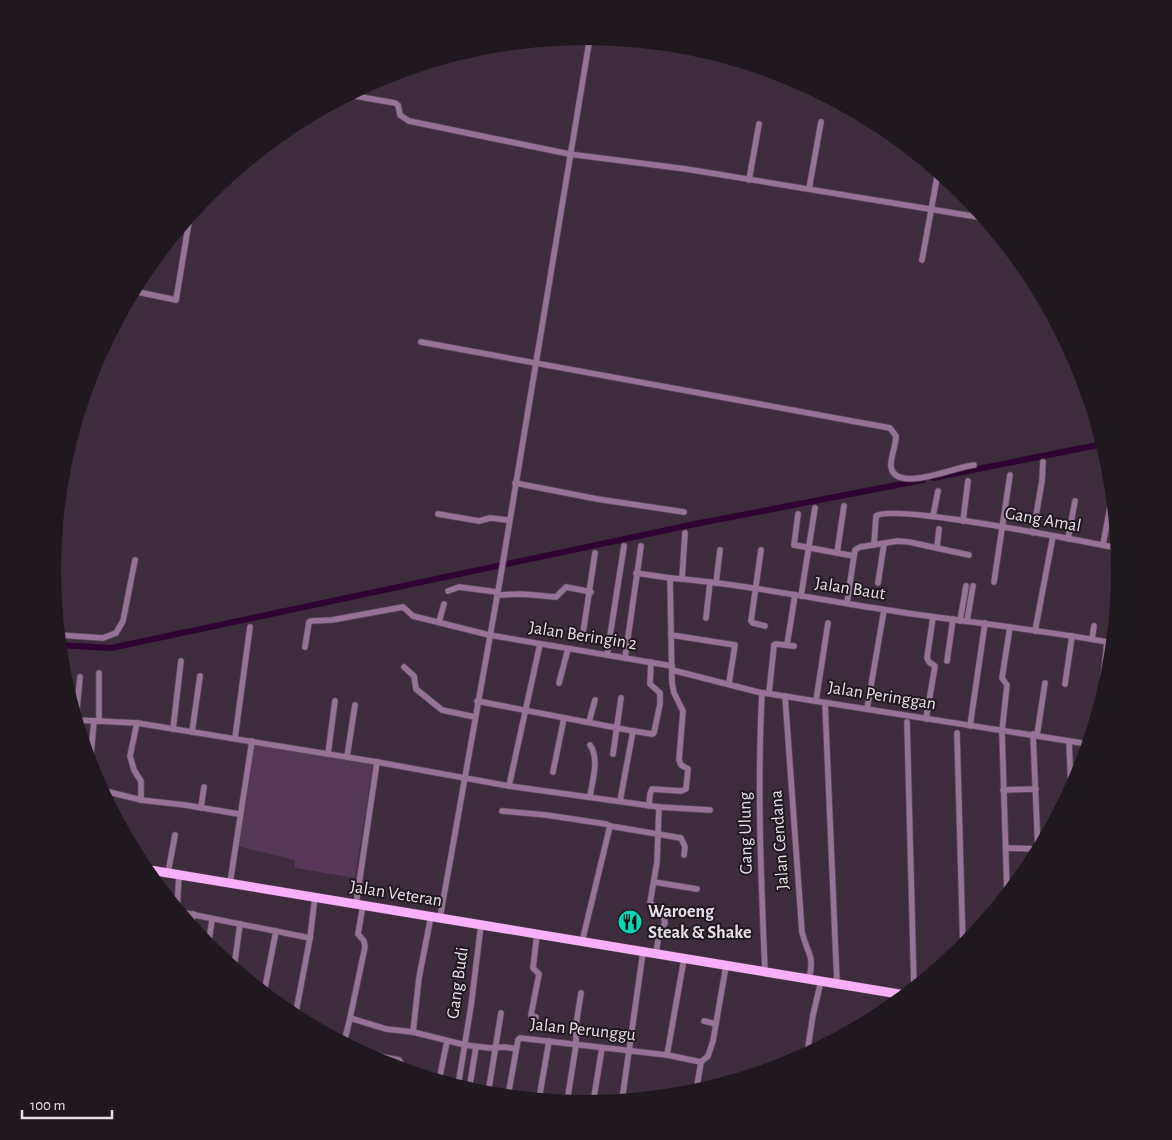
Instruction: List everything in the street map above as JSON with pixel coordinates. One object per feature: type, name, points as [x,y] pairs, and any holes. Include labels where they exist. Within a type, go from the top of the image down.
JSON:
[{"type":"main road","name":"Jalan Veteran","points":[[158,871],[897,994]]},
{"type":"street","points":[[413,1032],[419,978],[436,917],[466,778],[477,701],[500,580],[501,562],[589,45]]},
{"type":"street","points":[[359,97],[395,103],[398,105],[400,115],[409,121],[570,154],[808,189],[974,216]]},
{"type":"street","points":[[808,189],[821,122]]},
{"type":"street","points":[[749,180],[759,124]]},
{"type":"street","points":[[922,260],[937,179]]},
{"type":"street","points":[[140,292],[176,300],[188,227]]},
{"type":"street","points":[[420,342],[890,428],[896,436],[891,467],[893,473],[900,478],[922,478],[963,466],[974,465]]},
{"type":"street","points":[[1033,533],[1042,481],[1043,462]]},
{"type":"street","points":[[994,582],[1010,475]]},
{"type":"street","points":[[963,521],[968,481]]},
{"type":"street","points":[[515,483],[597,499],[684,512]]},
{"type":"street","points":[[933,516],[938,491]]},
{"type":"street","points":[[1068,539],[1075,501]]},
{"type":"street","points":[[838,553],[844,506]]},
{"type":"street","points":[[798,595],[815,508]]},
{"type":"street","name":"Gang Amal","points":[[874,545],[876,516],[879,513],[891,512],[933,516],[1110,547]]},
{"type":"street","points":[[438,514],[479,521],[490,518],[508,520]]},
{"type":"street","points":[[798,514],[794,545],[854,556]]},
{"type":"street","points":[[1102,545],[1108,515]]},
{"type":"street","points":[[937,548],[939,529]]},
{"type":"street","points":[[682,579],[685,533]]},
{"type":"street","points":[[1035,631],[1053,536]]},
{"type":"street","points":[[847,603],[855,550],[860,547],[898,541],[969,554]]},
{"type":"street","points":[[878,583],[884,544]]},
{"type":"street","points":[[607,655],[624,546]]},
{"type":"street","points":[[624,658],[641,546]]},
{"type":"street","points":[[706,618],[720,550]]},
{"type":"street","points":[[761,550],[751,621],[765,626]]},
{"type":"street","points":[[582,640],[591,592],[595,553]]},
{"type":"street","points":[[65,635],[103,638],[116,633],[123,621],[134,560]]},
{"type":"street","name":"Jalan Baut","points":[[636,573],[713,582],[884,610],[1107,641]]},
{"type":"street","points":[[650,806],[652,789],[680,792],[686,789],[688,769],[681,764],[680,760],[683,711],[674,692],[670,578]]},
{"type":"street","points":[[964,621],[966,586]]},
{"type":"street","points":[[964,621],[973,586]]},
{"type":"street","points":[[448,591],[459,587],[497,594],[556,597],[566,587],[591,592]]},
{"type":"street","name":"Gang Ulung","points":[[765,972],[759,756],[774,645],[790,646],[798,595]]},
{"type":"street","points":[[439,622],[444,604]]},
{"type":"street","name":"Jalan Beringin 2","points":[[305,647],[311,621],[332,620],[403,607],[412,616],[489,635],[651,662],[672,668]]},
{"type":"street","points":[[868,709],[884,610]]},
{"type":"street","points":[[926,719],[935,666],[927,658],[933,617]]},
{"type":"street","points":[[947,661],[953,619]]},
{"type":"street","points":[[816,701],[828,623]]},
{"type":"street","points":[[970,726],[985,623]]},
{"type":"street","points":[[1092,639],[1094,626]]},
{"type":"street","points":[[235,738],[250,627]]},
{"type":"street","points":[[1007,885],[1002,731],[1007,684],[1002,678],[1010,627]]},
{"type":"street","points":[[671,636],[734,645],[729,684]]},
{"type":"street","points":[[1065,684],[1072,636]]},
{"type":"street","points":[[509,786],[540,644]]},
{"type":"street","points":[[559,683],[568,648]]},
{"type":"street","points":[[173,729],[181,661]]},
{"type":"street","points":[[477,701],[652,734],[654,733],[660,704],[660,693],[650,684],[651,662]]},
{"type":"street","points":[[404,667],[414,676],[416,689],[442,710],[475,716]]},
{"type":"street","name":"Jalan Peringgan","points":[[672,668],[766,693],[1082,743]]},
{"type":"street","points":[[93,749],[97,721],[99,674]]},
{"type":"street","points":[[192,732],[200,676]]},
{"type":"street","points":[[78,701],[80,677]]},
{"type":"street","points":[[1038,838],[1035,735],[1045,683]]},
{"type":"street","name":"Jalan Cendana","points":[[785,696],[803,936],[811,955],[812,964],[809,979]]},
{"type":"street","points":[[612,754],[621,698]]},
{"type":"street","points":[[589,722],[595,700]]},
{"type":"street","points":[[328,754],[335,701]]},
{"type":"street","points":[[825,703],[837,984]]},
{"type":"street","points":[[347,757],[355,705]]},
{"type":"street","points":[[553,772],[564,718]]},
{"type":"street","points":[[83,720],[137,723],[235,738],[509,786],[658,807],[710,810]]},
{"type":"street","points":[[907,722],[914,980]]},
{"type":"street","points":[[137,723],[130,756],[134,770],[141,781],[140,800]]},
{"type":"street","points":[[620,801],[633,731]]},
{"type":"street","points":[[956,733],[963,935]]},
{"type":"street","points":[[1069,740],[1070,773]]},
{"type":"street","points":[[230,883],[239,814],[252,741]]},
{"type":"street","points":[[590,745],[594,750],[595,757],[590,797]]},
{"type":"street","points":[[346,1037],[364,947],[364,941],[358,934],[359,871],[377,762]]},
{"type":"street","points":[[201,808],[204,787]]},
{"type":"street","points":[[1003,790],[1036,789]]},
{"type":"street","points":[[111,792],[140,800],[239,814]]},
{"type":"street","points":[[656,954],[659,933],[665,923],[662,912],[650,903],[657,862],[658,807]]},
{"type":"street","points":[[502,811],[606,824],[681,838],[685,847],[684,855]]},
{"type":"street","points":[[582,942],[610,826]]},
{"type":"street","points":[[168,873],[175,835]]},
{"type":"street","points":[[1006,848],[1030,850]]},
{"type":"street","points":[[178,900],[179,875]]},
{"type":"street","points":[[654,882],[697,889]]},
{"type":"street","points":[[296,1009],[310,938],[315,897]]},
{"type":"street","points":[[189,913],[212,920],[310,938]]},
{"type":"street","points":[[210,935],[212,920]]},
{"type":"street","points":[[235,960],[240,924]]},
{"type":"street","name":"Gang Budi","points":[[459,1079],[481,925]]},
{"type":"street","points":[[265,986],[276,931]]},
{"type":"street","points":[[536,1017],[530,1016],[539,974],[533,968],[537,934]]},
{"type":"street","points":[[623,1094],[643,952]]},
{"type":"street","points":[[666,1055],[684,959]]},
{"type":"street","points":[[698,1083],[701,1062],[709,1055],[726,966]]},
{"type":"street","points":[[808,1045],[821,981]]},
{"type":"street","points":[[568,1094],[576,1045],[576,1025],[581,993]]},
{"type":"street","points":[[489,1086],[501,1013]]},
{"type":"street","points":[[350,1018],[464,1045],[496,1048],[505,1046],[516,1049]]},
{"type":"street","points":[[704,1021],[716,1024]]},
{"type":"street","name":"Jalan Perunggu","points":[[509,1090],[516,1049],[520,1038],[666,1055],[701,1062]]},
{"type":"street","points":[[440,1074],[447,1041]]},
{"type":"street","points":[[540,1093],[549,1041]]},
{"type":"street","points":[[470,1082],[476,1047]]},
{"type":"street","points":[[594,1095],[602,1048]]},
{"type":"shaded area","points":[[254,744],[373,764],[355,878],[295,868],[295,860],[238,846]]},
{"type":"waterway","points":[[933,478],[1096,445]]},
{"type":"waterway","points":[[66,645],[111,648],[695,524],[923,480]]},
{"type":"place","name":"Waroeng Steak & Shake","points":[[630,922]]}]
